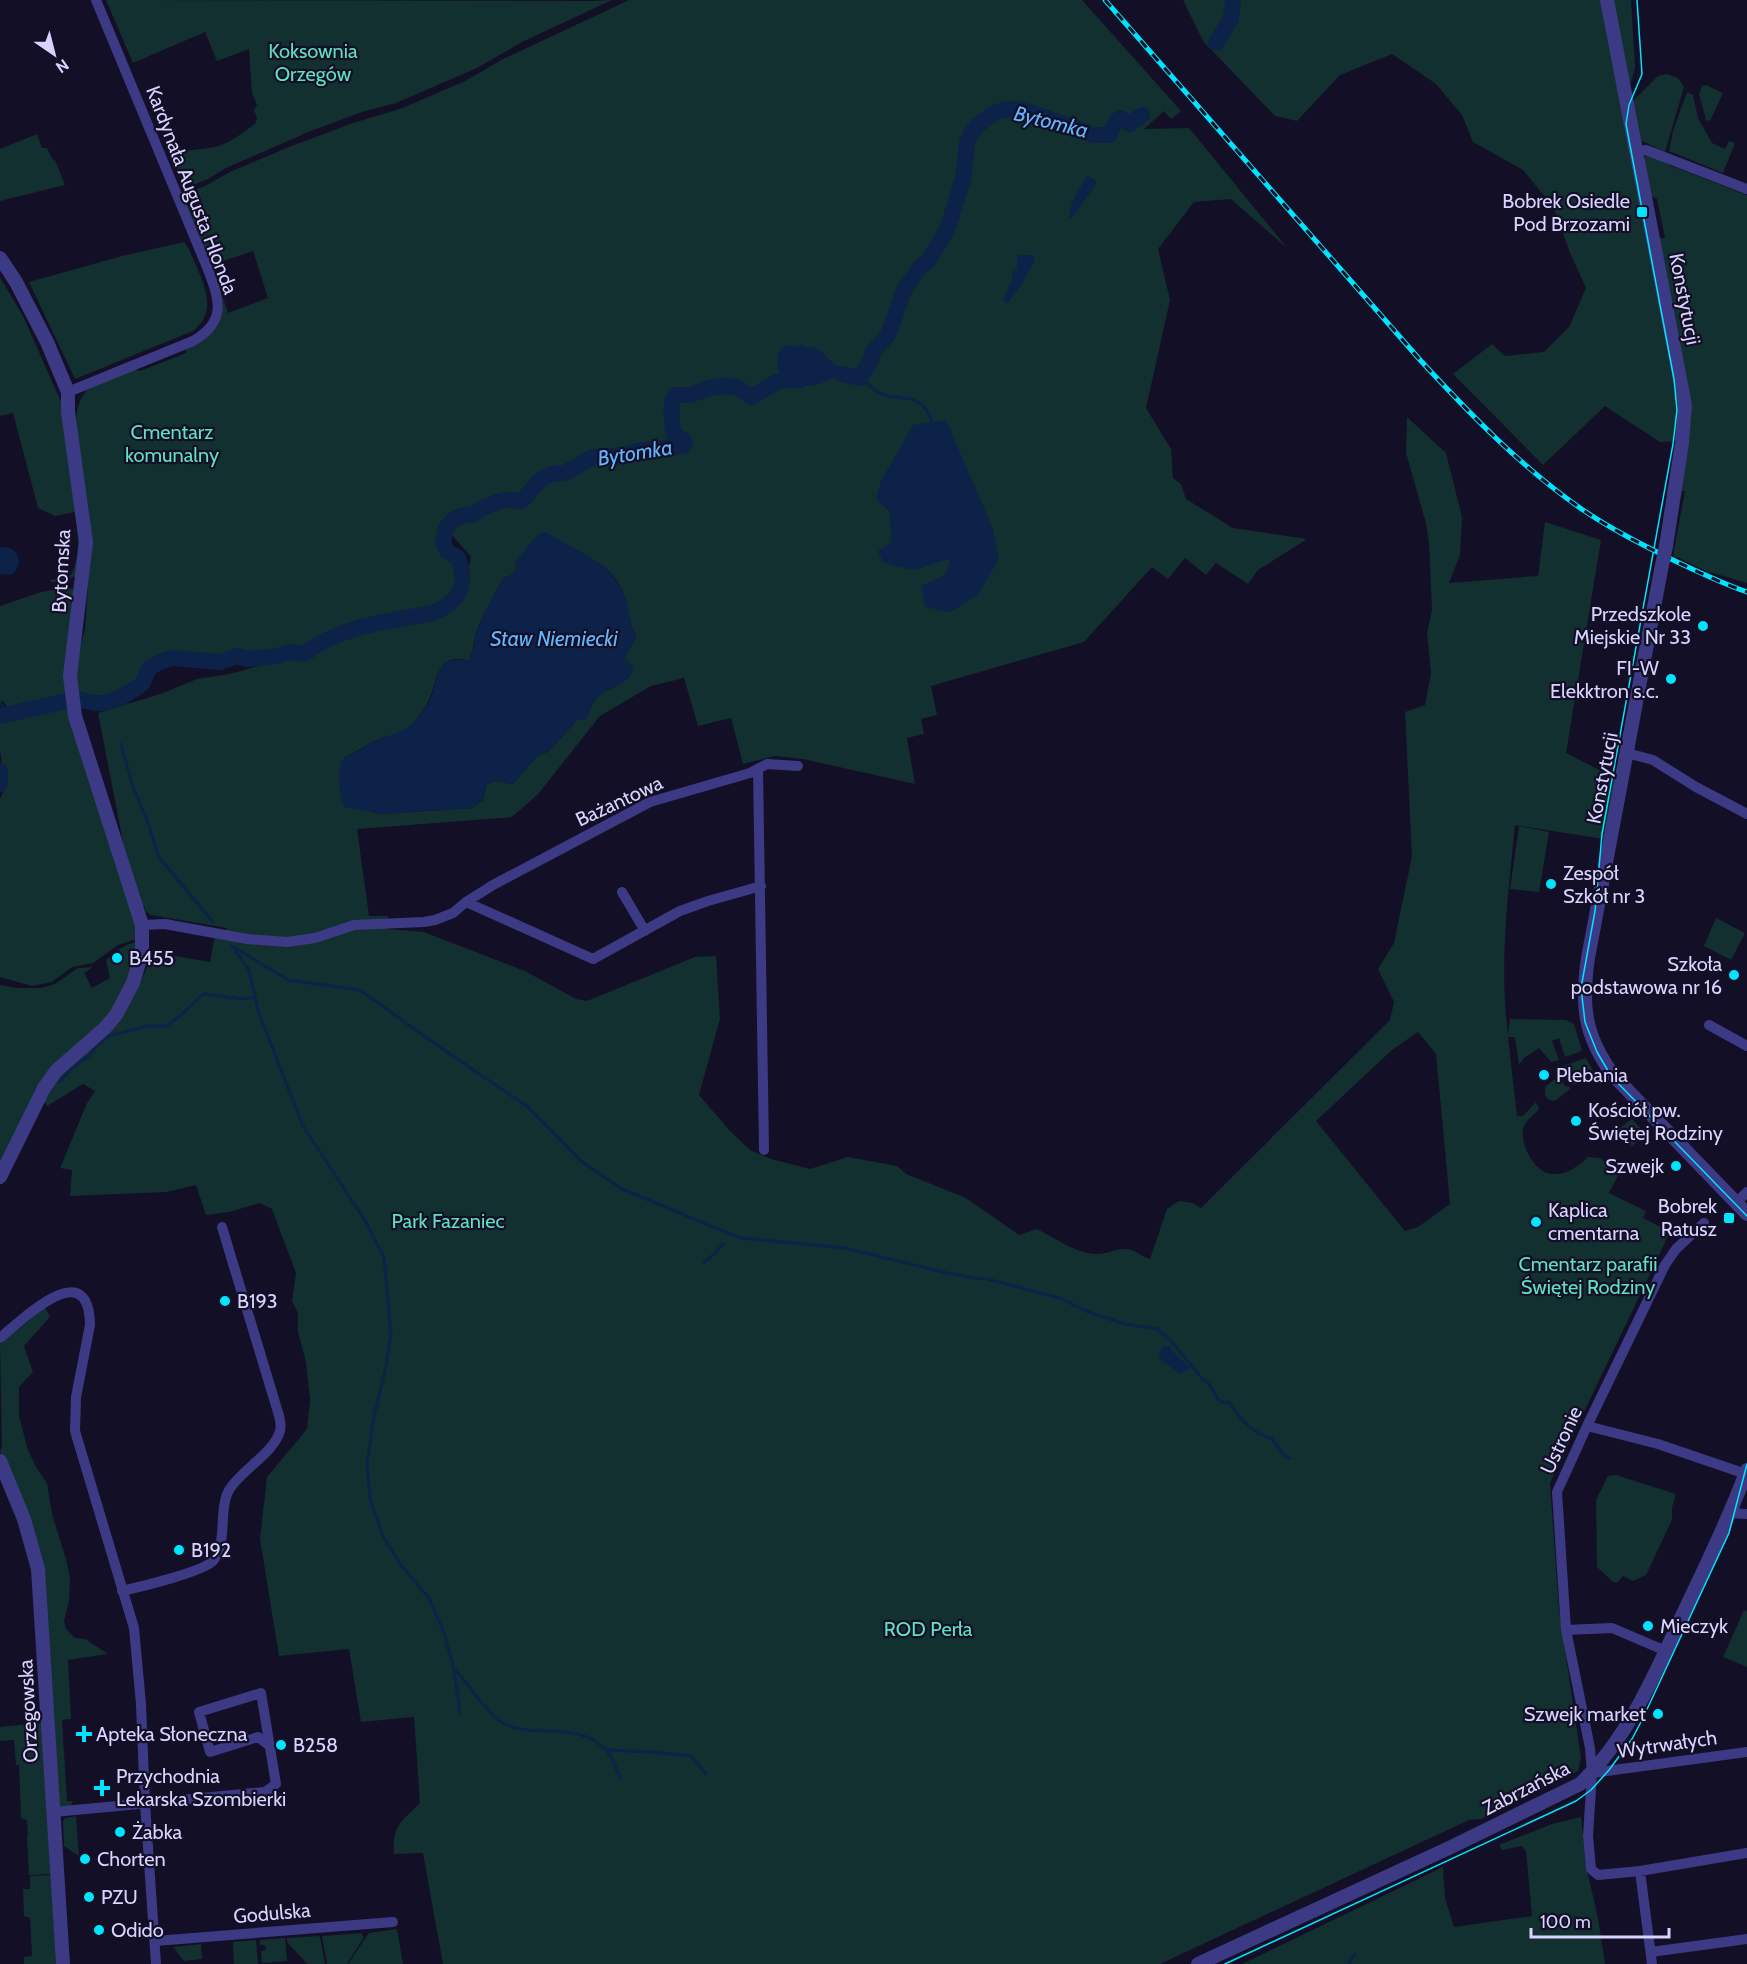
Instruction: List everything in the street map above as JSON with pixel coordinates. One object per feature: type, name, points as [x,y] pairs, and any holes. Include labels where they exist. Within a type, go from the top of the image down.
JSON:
[{"type":"street","name":"Kardynała Augusta Hlonda","points":[[68,392],[200,337],[216,320],[219,303],[146,116],[96,0]]},
{"type":"street","name":"Konstytucji","points":[[1607,0],[1685,405],[1682,443],[1666,546],[1588,958],[1584,988],[1587,1022],[1601,1057],[1613,1075],[1747,1214]]},
{"type":"street","points":[[1637,152],[1646,150],[1747,189]]},
{"type":"street","name":"Bytomska","points":[[0,258],[34,316],[68,392],[68,412],[86,542],[70,676],[75,716],[142,925]]},
{"type":"street","points":[[1627,753],[1653,759],[1696,787],[1747,814]]},
{"type":"street","name":"Bażantowa","points":[[142,925],[165,924],[247,939],[295,942],[354,925],[435,920],[453,913],[466,902],[519,871],[637,807],[750,773],[767,764],[798,766]]},
{"type":"street","points":[[758,769],[764,1150]]},
{"type":"street","points":[[466,902],[593,959],[680,911],[760,886]]},
{"type":"street","points":[[622,892],[645,931]]},
{"type":"street","points":[[0,1177],[44,1088],[56,1071],[111,1022],[121,1008],[137,974],[142,952],[142,925]]},
{"type":"street","points":[[1709,1026],[1747,1046]]},
{"type":"street","points":[[1736,1203],[1747,1192]]},
{"type":"street","name":"Ustronie","points":[[1704,1223],[1676,1248],[1665,1265],[1557,1492],[1566,1630],[1590,1748],[1592,1773],[1588,1836],[1591,1869],[1598,1875],[1640,1871],[1747,1853]]},
{"type":"street","points":[[122,1591],[200,1569],[212,1562],[219,1551],[223,1508],[228,1492],[240,1475],[270,1447],[279,1433],[280,1421],[277,1409],[222,1227]]},
{"type":"street","points":[[0,1338],[41,1303],[64,1293],[74,1293],[82,1297],[90,1314],[90,1325],[76,1397],[75,1431],[134,1628],[141,1704],[156,1964]]},
{"type":"street","points":[[1587,1426],[1658,1444],[1746,1472]]},
{"type":"street","name":"Orzegowska","points":[[0,1461],[24,1519],[38,1569],[63,1964]]},
{"type":"street","name":"Zabrzańska","points":[[1198,1964],[1580,1784],[1592,1773],[1628,1723],[1666,1651],[1731,1513],[1746,1472]]},
{"type":"street","points":[[1731,1513],[1747,1514]]},
{"type":"street","points":[[1566,1630],[1612,1628],[1666,1651]]},
{"type":"street","points":[[54,1812],[265,1792],[276,1784],[270,1746],[261,1693],[198,1712],[210,1752],[258,1737],[270,1746]]},
{"type":"street","name":"Wytrwałych","points":[[1592,1773],[1747,1752]]},
{"type":"street","points":[[1640,1871],[1652,1964]]},
{"type":"street","name":"Godulska","points":[[155,1941],[393,1922]]},
{"type":"street","points":[[1651,1952],[1747,1939]]},
{"type":"green space","name":"Koksownia Orzegów","points":[[106,0],[612,0],[522,42],[477,68],[396,103],[362,112],[311,131],[185,188],[171,155],[222,145],[255,124],[257,118],[254,110],[257,105],[252,93],[249,49],[217,61],[205,32],[133,63]]},
{"type":"green space","points":[[629,0],[1082,0],[1181,111],[1171,119],[1164,111],[1144,129],[1189,128],[1288,249],[1231,199],[1194,202],[1158,249],[1170,300],[1146,408],[1171,449],[1173,478],[1181,484],[1186,499],[1233,528],[1307,539],[1258,570],[1248,584],[1216,563],[1206,575],[1185,558],[1168,579],[1152,567],[1084,642],[931,686],[937,715],[921,719],[924,734],[907,738],[915,784],[803,759],[775,756],[743,764],[731,718],[698,726],[684,678],[651,686],[600,716],[538,794],[512,817],[357,829],[369,916],[388,916],[387,929],[424,932],[525,971],[576,999],[587,1001],[695,957],[716,956],[720,1019],[699,1095],[750,1150],[771,1159],[810,1169],[848,1157],[897,1166],[906,1174],[966,1198],[1019,1235],[1037,1229],[1066,1245],[1089,1253],[1129,1249],[1150,1259],[1167,1209],[1179,1201],[1193,1203],[1201,1208],[1390,1020],[1394,1002],[1378,969],[1394,943],[1412,856],[1405,712],[1425,705],[1431,673],[1427,633],[1432,610],[1429,544],[1426,523],[1406,453],[1407,417],[1446,453],[1462,517],[1460,555],[1449,583],[1538,576],[1545,522],[1601,540],[1566,753],[1619,780],[1610,840],[1515,825],[1504,956],[1508,1035],[1510,1019],[1566,1020],[1574,1024],[1582,1051],[1565,1057],[1559,1038],[1552,1041],[1559,1060],[1551,1062],[1539,1048],[1524,1058],[1519,1065],[1515,1037],[1508,1037],[1517,1116],[1523,1116],[1536,1102],[1539,1109],[1524,1126],[1523,1140],[1529,1156],[1539,1168],[1552,1174],[1572,1170],[1588,1157],[1600,1158],[1620,1172],[1609,1193],[1646,1211],[1643,1218],[1670,1232],[1550,1483],[1559,1609],[1581,1758],[1578,1771],[1482,1819],[1469,1820],[1160,1964],[443,1964],[423,1853],[394,1854],[396,1831],[399,1825],[420,1803],[414,1717],[361,1722],[349,1649],[279,1656],[260,1539],[267,1477],[307,1429],[310,1400],[306,1362],[298,1332],[298,1313],[292,1301],[296,1273],[272,1209],[260,1203],[229,1212],[206,1215],[196,1185],[166,1192],[70,1196],[72,1170],[60,1168],[87,1103],[95,1091],[83,1084],[47,1106],[43,1099],[68,1066],[115,1026],[134,996],[154,952],[210,962],[214,940],[217,937],[225,939],[227,928],[151,915],[146,912],[144,906],[141,906],[124,847],[98,713],[163,693],[197,679],[230,674],[321,648],[359,634],[422,621],[461,603],[471,557],[442,523],[438,534],[439,544],[444,552],[454,558],[457,572],[456,593],[449,601],[433,610],[394,615],[363,623],[331,636],[302,652],[291,649],[278,653],[267,652],[247,656],[243,653],[235,654],[216,659],[175,654],[155,662],[144,671],[139,683],[114,698],[95,700],[77,696],[75,684],[85,629],[91,536],[76,428],[80,402],[84,394],[99,382],[133,369],[140,371],[186,353],[186,348],[210,334],[219,323],[222,295],[228,313],[268,298],[253,251],[211,265],[185,203],[189,192],[289,147],[353,123],[400,109],[465,81],[503,59]],"holes":[[[563,544],[602,566],[615,578],[623,592],[636,637],[624,658],[633,667],[628,678],[598,696],[587,716],[582,720],[577,720],[549,751],[537,756],[513,784],[497,781],[487,784],[483,800],[472,808],[383,814],[371,812],[341,796],[340,774],[343,759],[370,743],[407,729],[429,700],[444,664],[458,659],[469,661],[482,619],[503,578],[510,576],[517,569],[515,562],[527,549]],[[1418,1032],[1436,1054],[1450,1204],[1418,1227],[1405,1231],[1316,1121],[1392,1050]]]},
{"type":"green space","points":[[1183,0],[1602,0],[1680,404],[1678,441],[1660,442],[1605,406],[1543,465],[1453,374],[1492,344],[1505,356],[1544,352],[1569,327],[1586,288],[1570,253],[1554,208],[1523,170],[1473,142],[1462,115],[1436,84],[1392,54],[1340,75],[1297,121],[1275,116],[1203,41]]},
{"type":"green space","points":[[1613,0],[1631,0],[1635,68],[1630,85]]},
{"type":"green space","points":[[1667,74],[1678,78],[1684,87],[1665,152],[1640,140],[1633,101],[1658,76]]},
{"type":"green space","points":[[1706,85],[1723,93],[1710,121],[1706,120],[1699,94],[1702,86]]},
{"type":"green space","points":[[1687,92],[1693,95],[1698,118],[1712,143],[1725,149],[1729,141],[1735,143],[1723,173],[1669,151],[1673,131]]},
{"type":"green space","points":[[37,134],[42,148],[47,148],[55,160],[65,185],[0,201],[0,149]]},
{"type":"green space","points":[[1652,155],[1670,162],[1669,165],[1747,195],[1747,583],[1706,571],[1673,555],[1685,491],[1680,491],[1691,415],[1689,392],[1659,238],[1665,238],[1657,199],[1651,196],[1644,160],[1646,156]]},
{"type":"green space","name":"Cmentarz komunalny","points":[[184,242],[206,292],[206,313],[202,322],[193,331],[75,379],[29,282],[126,255]]},
{"type":"green space","points":[[0,277],[24,318],[62,404],[82,529],[76,576],[58,582],[50,580],[71,575],[76,560],[78,536],[75,512],[55,516],[38,508],[13,413],[0,416]]},
{"type":"green space","points":[[66,587],[75,592],[71,603],[69,697],[7,707],[3,701],[0,703],[0,606],[38,593]]},
{"type":"green space","points":[[68,703],[117,858],[139,938],[118,945],[93,963],[72,967],[52,982],[32,986],[0,977],[0,799],[5,787],[0,750],[0,723],[9,717],[30,714]]},
{"type":"green space","points":[[1519,826],[1549,832],[1539,892],[1510,889]]},
{"type":"green space","points":[[1716,918],[1745,933],[1731,960],[1704,946]]},
{"type":"green space","points":[[140,941],[117,1010],[56,1069],[0,1173],[0,985],[41,988],[55,984],[78,968],[93,967],[84,973],[92,988],[110,978],[106,960],[111,956],[114,964],[123,960],[119,949]]},
{"type":"green space","points":[[1586,1058],[1593,1071],[1572,1085],[1560,1067]]},
{"type":"green space","points":[[1559,1076],[1565,1086],[1570,1089],[1555,1101],[1549,1100],[1545,1095],[1545,1087]]},
{"type":"green space","points":[[1632,1119],[1645,1133],[1632,1146],[1622,1136],[1616,1139],[1612,1134]]},
{"type":"green space","points":[[45,1307],[50,1317],[24,1346],[33,1372],[19,1387],[19,1416],[28,1450],[47,1483],[52,1514],[66,1559],[70,1578],[69,1601],[64,1621],[66,1629],[75,1638],[85,1639],[108,1654],[68,1660],[71,1719],[62,1720],[67,1801],[73,1801],[70,1807],[59,1807],[46,1611],[13,1479],[0,1451],[2,1447],[0,1344]]},
{"type":"green space","points":[[1616,1475],[1676,1494],[1672,1508],[1672,1520],[1646,1575],[1633,1581],[1623,1576],[1618,1582],[1613,1582],[1597,1567],[1596,1500],[1608,1476]]},
{"type":"green space","points":[[1744,1610],[1747,1611],[1747,1667],[1723,1657]]},
{"type":"green space","points":[[41,1723],[51,1874],[29,1875],[27,1820],[21,1818],[19,1765],[16,1765],[14,1740],[0,1741],[0,1727]]},
{"type":"green space","points":[[76,1816],[79,1856],[64,1846],[63,1822],[65,1818]]},
{"type":"green space","points":[[1581,1817],[1586,1866],[1598,1918],[1605,1964],[1242,1964],[1443,1867],[1445,1898],[1454,1927],[1532,1916],[1526,1851],[1522,1846],[1502,1850],[1499,1845],[1552,1824]]},
{"type":"green space","points":[[51,1875],[56,1964],[24,1964],[24,1957],[32,1956],[30,1918],[24,1916],[23,1889],[30,1889],[30,1876]]},
{"type":"green space","points":[[397,1929],[403,1964],[348,1964],[369,1933]]},
{"type":"green space","points":[[361,1933],[364,1937],[347,1964],[327,1964],[322,1936]]},
{"type":"green space","points":[[320,1936],[325,1964],[307,1964],[287,1942],[287,1938]]},
{"type":"green space","points":[[285,1938],[287,1961],[262,1963],[261,1951],[266,1950],[265,1945],[260,1945],[260,1940]]},
{"type":"green space","points":[[256,1940],[258,1964],[234,1964],[233,1942]]},
{"type":"green space","points":[[201,1944],[202,1959],[184,1961],[173,1947]]},
{"type":"water","points":[[1087,176],[1094,179],[1096,184],[1072,218],[1069,217],[1072,202]]},
{"type":"water","points":[[1033,255],[1035,258],[1030,271],[1007,304],[1003,300],[1013,278],[1011,275],[1017,268],[1017,257]]},
{"type":"water","points":[[801,344],[818,349],[834,364],[863,375],[865,379],[838,377],[815,385],[792,384],[778,389],[777,378],[783,378],[784,375],[778,370],[780,351],[786,346],[796,347]]},
{"type":"water","points":[[946,420],[993,529],[999,559],[978,595],[950,612],[925,607],[921,586],[945,575],[950,560],[917,569],[902,568],[883,562],[878,551],[891,542],[890,512],[876,499],[881,481],[913,425]]},
{"type":"water","name":"Staw Niemiecki","points":[[546,532],[597,562],[621,588],[636,637],[624,658],[633,667],[632,673],[623,682],[598,697],[586,719],[577,720],[549,751],[537,756],[513,784],[497,781],[487,784],[483,800],[472,808],[383,814],[344,807],[339,783],[343,759],[410,725],[430,700],[437,676],[444,664],[458,660],[469,661],[480,623],[503,578],[510,576],[517,569],[515,562],[538,534]]},
{"type":"water","points":[[4,547],[15,552],[19,559],[14,573],[9,575],[0,574],[0,548]]},
{"type":"water","points":[[1164,1345],[1172,1347],[1172,1351],[1189,1367],[1188,1370],[1180,1374],[1159,1358]]},
{"type":"waterway","name":"Bytomka","points":[[1216,43],[1231,19],[1233,0]]},
{"type":"waterway","name":"Bytomka","points":[[842,374],[860,378],[871,360],[872,353],[888,335],[904,290],[920,267],[928,261],[947,230],[963,179],[967,144],[971,133],[978,125],[994,113],[1017,109],[1094,135],[1109,135],[1116,121],[1121,118],[1130,124],[1142,115]]},
{"type":"waterway","points":[[862,379],[881,394],[917,401],[928,412],[932,422]]},
{"type":"waterway","name":"Bytomka","points":[[76,699],[105,703],[122,697],[142,684],[149,669],[157,663],[172,658],[220,662],[237,656],[247,659],[277,656],[289,652],[304,654],[333,637],[349,631],[382,622],[433,613],[449,604],[462,585],[458,558],[447,551],[443,542],[446,528],[454,519],[474,514],[503,500],[522,501],[541,479],[552,474],[565,473],[593,457],[626,455],[638,451],[683,446],[684,440],[674,434],[673,430],[672,408],[675,395],[690,395],[709,388],[724,386],[737,387],[751,397],[777,382],[800,380]]},
{"type":"waterway","name":"Bytomka","points":[[0,716],[66,701]]},
{"type":"waterway","points":[[0,703],[7,713]]},
{"type":"waterway","points":[[121,744],[132,784],[150,828],[158,856],[213,922]]},
{"type":"waterway","name":"Bytomka","points":[[0,771],[0,784]]},
{"type":"waterway","points":[[232,946],[288,980],[360,990],[528,1107],[581,1161],[622,1189],[740,1238],[845,1248],[951,1274],[983,1279]]},
{"type":"waterway","points":[[235,950],[249,970],[258,1011],[303,1126],[364,1219],[384,1257],[391,1334],[374,1416],[367,1464],[370,1500],[384,1538],[400,1564],[429,1598],[444,1633],[454,1669],[460,1713]]},
{"type":"waterway","points":[[59,1082],[109,1036],[147,1026],[166,1026],[203,994],[242,999],[255,997]]},
{"type":"waterway","points":[[704,1262],[723,1244]]},
{"type":"waterway","points":[[987,1279],[1060,1298],[1088,1312],[1125,1324],[1157,1329],[1170,1340],[1210,1385],[1217,1398],[1222,1402],[1230,1403],[1248,1425],[1271,1438],[1283,1454],[1290,1459]]},
{"type":"waterway","points":[[456,1670],[481,1702]]},
{"type":"waterway","points":[[483,1704],[498,1719],[512,1727],[525,1730],[568,1732],[595,1741],[606,1750],[621,1778]]},
{"type":"waterway","points":[[607,1750],[691,1756],[706,1774]]},
{"type":"waterway","points":[[1348,1964],[1355,1954]]},
{"type":"tram line","points":[[1637,0],[1642,74],[1629,105],[1626,124],[1674,379],[1677,410],[1673,444],[1602,834],[1595,911],[1581,988],[1585,1022],[1597,1052],[1611,1076],[1747,1216]]},
{"type":"tram line","points":[[1225,1964],[1576,1801],[1591,1790],[1632,1739],[1642,1720],[1729,1533],[1747,1464]]},
{"type":"railway","points":[[1105,0],[1421,361],[1518,459],[1561,494],[1604,524],[1671,559],[1747,592]]},
{"type":"place","name":"Bobrek Osiedle Pod Brzozami","points":[[1642,212]]},
{"type":"place","name":"Przedszkole Miejskie Nr 33","points":[[1703,626]]},
{"type":"place","name":"FI-W Elekktron s.c.","points":[[1671,679]]},
{"type":"place","name":"Zespół Szkół nr 3","points":[[1551,884]]},
{"type":"place","name":"B455","points":[[117,958]]},
{"type":"place","name":"Szkoła podstawowa nr 16","points":[[1734,975]]},
{"type":"place","name":"Plebania","points":[[1544,1075]]},
{"type":"place","name":"Kościół pw. Świętej Rodziny","points":[[1576,1121]]},
{"type":"place","name":"Szwejk","points":[[1676,1166]]},
{"type":"place","name":"Bobrek Ratusz","points":[[1729,1218]]},
{"type":"place","name":"Kaplica cmentarna","points":[[1536,1222]]},
{"type":"place","name":"B193","points":[[225,1301]]},
{"type":"place","name":"B192","points":[[179,1550]]},
{"type":"place","name":"Mieczyk","points":[[1648,1626]]},
{"type":"place","name":"Szwejk market","points":[[1658,1714]]},
{"type":"place","name":"Apteka Słoneczna","points":[[84,1734]]},
{"type":"place","name":"B258","points":[[281,1745]]},
{"type":"place","name":"Przychodnia Lekarska Szombierki","points":[[102,1788]]},
{"type":"place","name":"Żabka","points":[[120,1832]]},
{"type":"place","name":"Chorten","points":[[85,1859]]},
{"type":"place","name":"PZU","points":[[89,1897]]},
{"type":"place","name":"Odido","points":[[99,1930]]},
{"type":"park label","name":"Park Fazaniec","points":[[448,1221]]},
{"type":"park label","name":"Cmentarz parafii Świętej Rodziny","points":[[1588,1276]]},
{"type":"park label","name":"ROD Perła","points":[[928,1629]]}]
